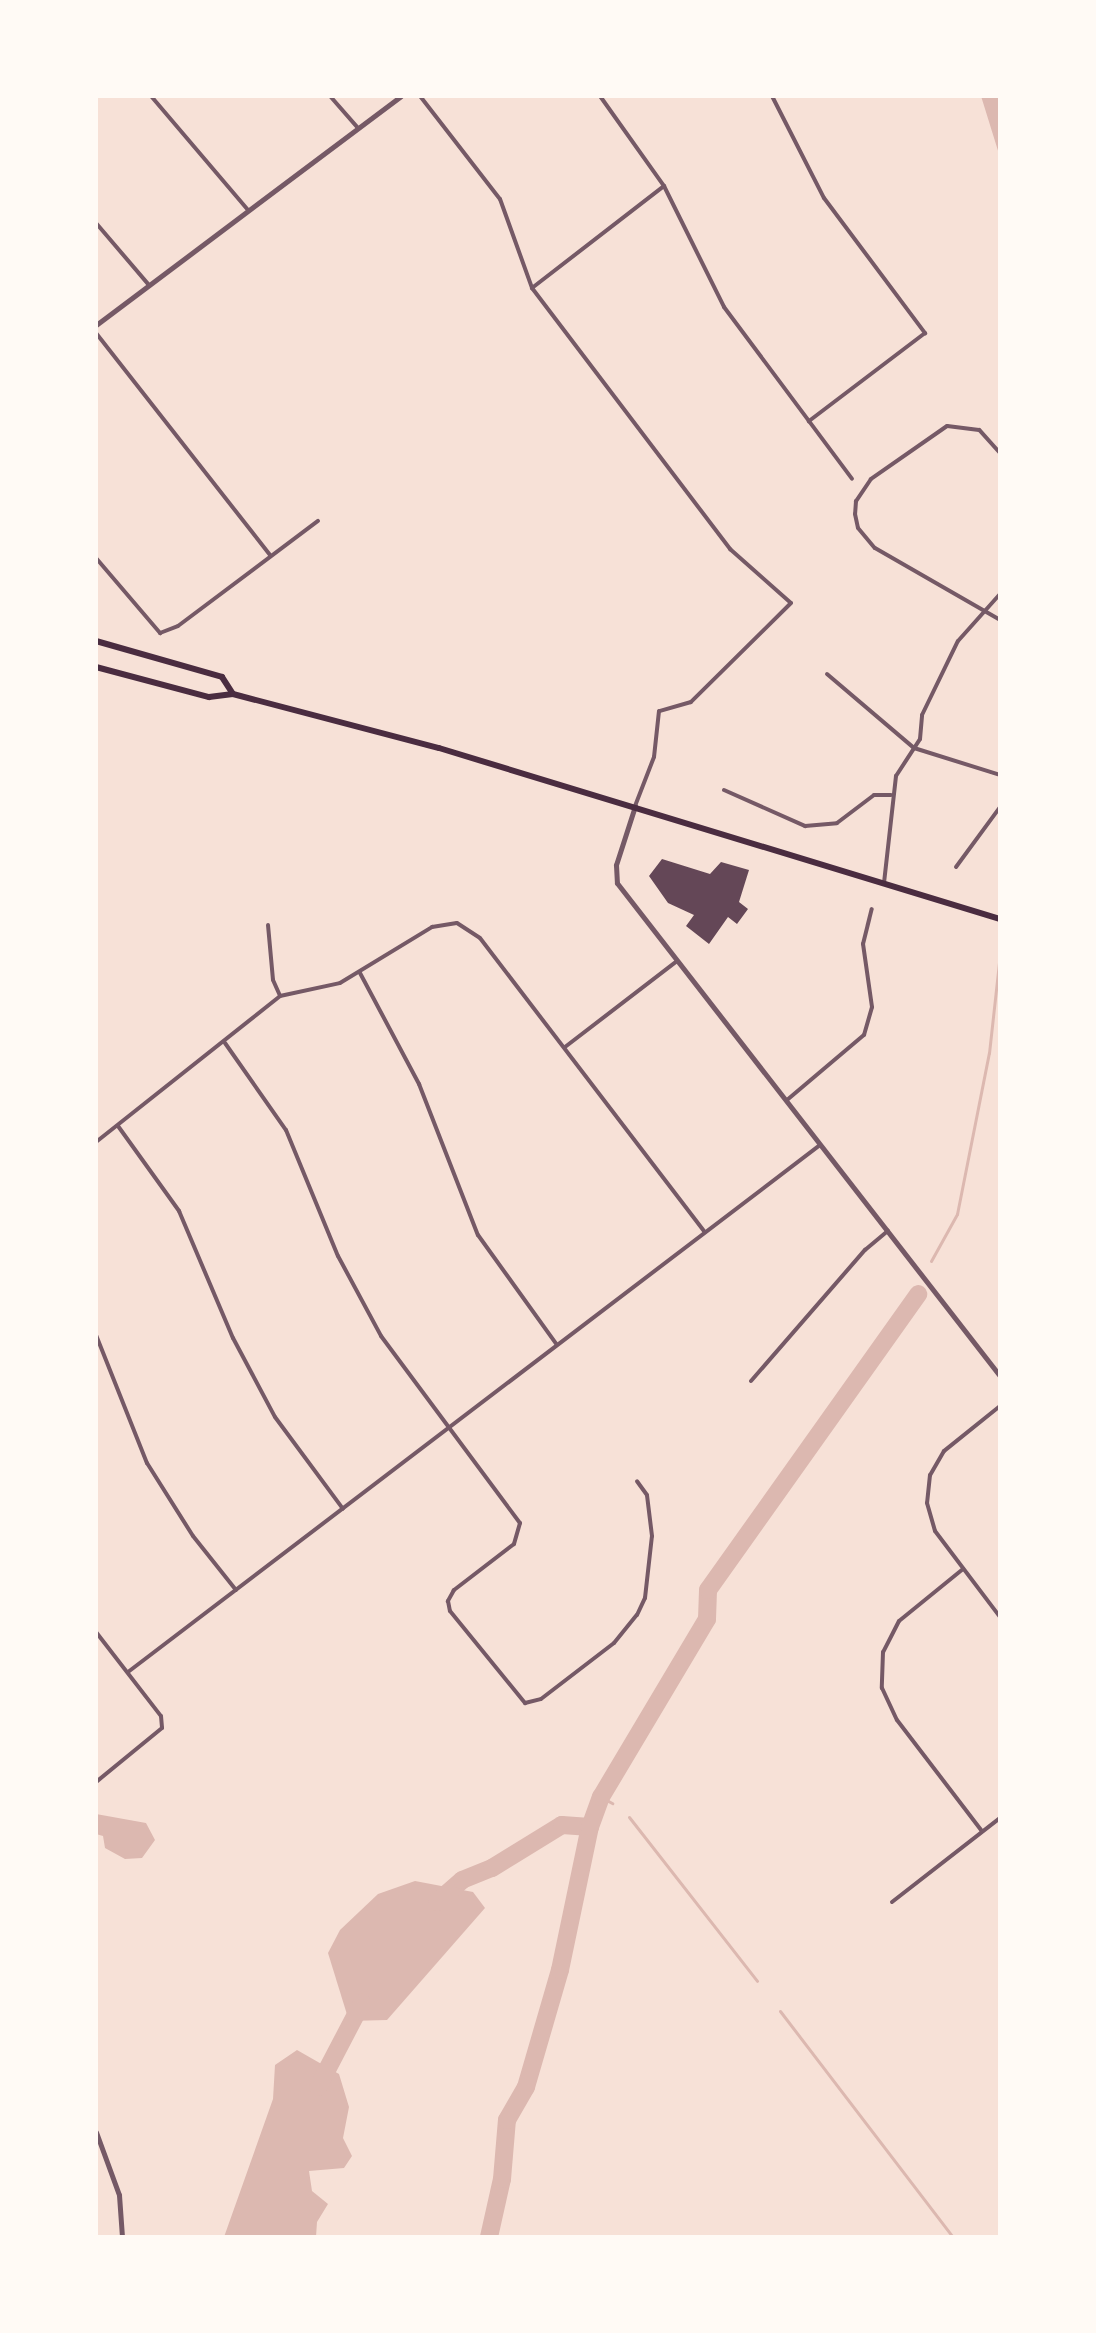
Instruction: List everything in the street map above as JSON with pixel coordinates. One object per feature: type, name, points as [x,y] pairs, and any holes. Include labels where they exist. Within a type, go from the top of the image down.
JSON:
[{"type":"main road","points":[[96,641],[222,677],[233,694]]},
{"type":"main road","points":[[96,667],[209,697],[233,694],[635,806],[1000,919]]},
{"type":"street","points":[[151,96],[249,210]]},
{"type":"street","points":[[330,96],[358,128]]},
{"type":"street","points":[[96,325],[401,96]]},
{"type":"street","points":[[420,96],[500,199],[532,288],[730,549],[791,603],[691,702],[659,711],[654,757],[635,806],[615,876],[677,961],[1000,1376]]},
{"type":"street","points":[[600,96],[664,186],[724,307],[852,479]]},
{"type":"street","points":[[772,96],[824,198],[925,333],[809,421]]},
{"type":"street","points":[[532,288],[664,186]]},
{"type":"street","points":[[96,223],[149,285]]},
{"type":"street","points":[[96,333],[271,556]]},
{"type":"street","points":[[1000,453],[979,430],[947,426],[871,479],[856,510],[858,528],[875,548],[1000,620]]},
{"type":"street","points":[[96,558],[160,633],[318,521]]},
{"type":"street","points":[[884,883],[891,796],[914,748],[932,694],[964,631],[1000,594]]},
{"type":"street","points":[[827,674],[914,748],[1000,775]]},
{"type":"street","points":[[724,790],[805,826],[837,823],[874,795],[891,796]]},
{"type":"street","points":[[956,867],[1000,807]]},
{"type":"street","points":[[787,1100],[864,1035],[872,1007],[863,944],[872,909]]},
{"type":"street","points":[[96,1142],[225,1043],[280,996],[340,983],[432,927],[457,923],[474,931],[705,1232]]},
{"type":"street","points":[[268,925],[273,980],[280,996]]},
{"type":"street","points":[[565,1047],[677,961]]},
{"type":"street","points":[[360,973],[419,1084],[478,1235],[557,1345]]},
{"type":"street","points":[[225,1043],[286,1130],[358,1297],[521,1531],[514,1544],[454,1590],[450,1611],[517,1697],[533,1703],[614,1643],[637,1615],[645,1598],[652,1536],[647,1495],[637,1481]]},
{"type":"street","points":[[118,1126],[186,1222],[260,1391],[343,1509]]},
{"type":"street","points":[[128,1672],[821,1144]]},
{"type":"street","points":[[751,1381],[865,1250],[888,1231]]},
{"type":"street","points":[[96,1335],[147,1463],[193,1536],[236,1590]]},
{"type":"street","points":[[1000,1406],[944,1451],[928,1489],[935,1531],[1000,1617]]},
{"type":"street","points":[[963,1569],[899,1621],[883,1652],[882,1688],[897,1720],[982,1831]]},
{"type":"street","points":[[96,1632],[161,1716],[162,1728],[96,1782]]},
{"type":"street","points":[[892,1902],[1000,1818]]},
{"type":"street","points":[[96,2132],[119,2195],[122,2237]]},
{"type":"shaded area","points":[[981,96],[1000,96],[1000,160],[999,154]]},
{"type":"shaded area","points":[[96,1814],[146,1823],[155,1840],[142,1858],[125,1859],[105,1848],[103,1836],[96,1834]]},
{"type":"shaded area","points":[[415,1881],[473,1892],[485,1908],[387,2020],[349,2021],[328,1953],[340,1930],[378,1894]]},
{"type":"shaded area","points":[[297,2050],[339,2074],[349,2107],[343,2138],[352,2156],[344,2168],[309,2171],[312,2191],[328,2204],[317,2222],[316,2237],[224,2237],[273,2099],[275,2065]]},
{"type":"building","points":[[662,859],[710,874],[721,862],[749,870],[739,902],[748,909],[737,924],[728,917],[709,944],[686,926],[694,915],[668,903],[649,876]]},
{"type":"waterway","points":[[931,1261],[957,1214],[989,1053],[1000,954]]},
{"type":"waterway","points":[[489,2237],[502,2179],[507,2120],[526,2087],[560,1970],[590,1827],[601,1797],[707,1619],[708,1590],[918,1294]]},
{"type":"waterway","points":[[601,1797],[612,1803]]},
{"type":"waterway","points":[[629,1817],[757,1981]]},
{"type":"waterway","points":[[437,1902],[462,1880],[492,1868],[562,1825],[590,1827]]},
{"type":"waterway","points":[[318,2087],[362,2003]]},
{"type":"waterway","points":[[780,2011],[953,2237]]}]
